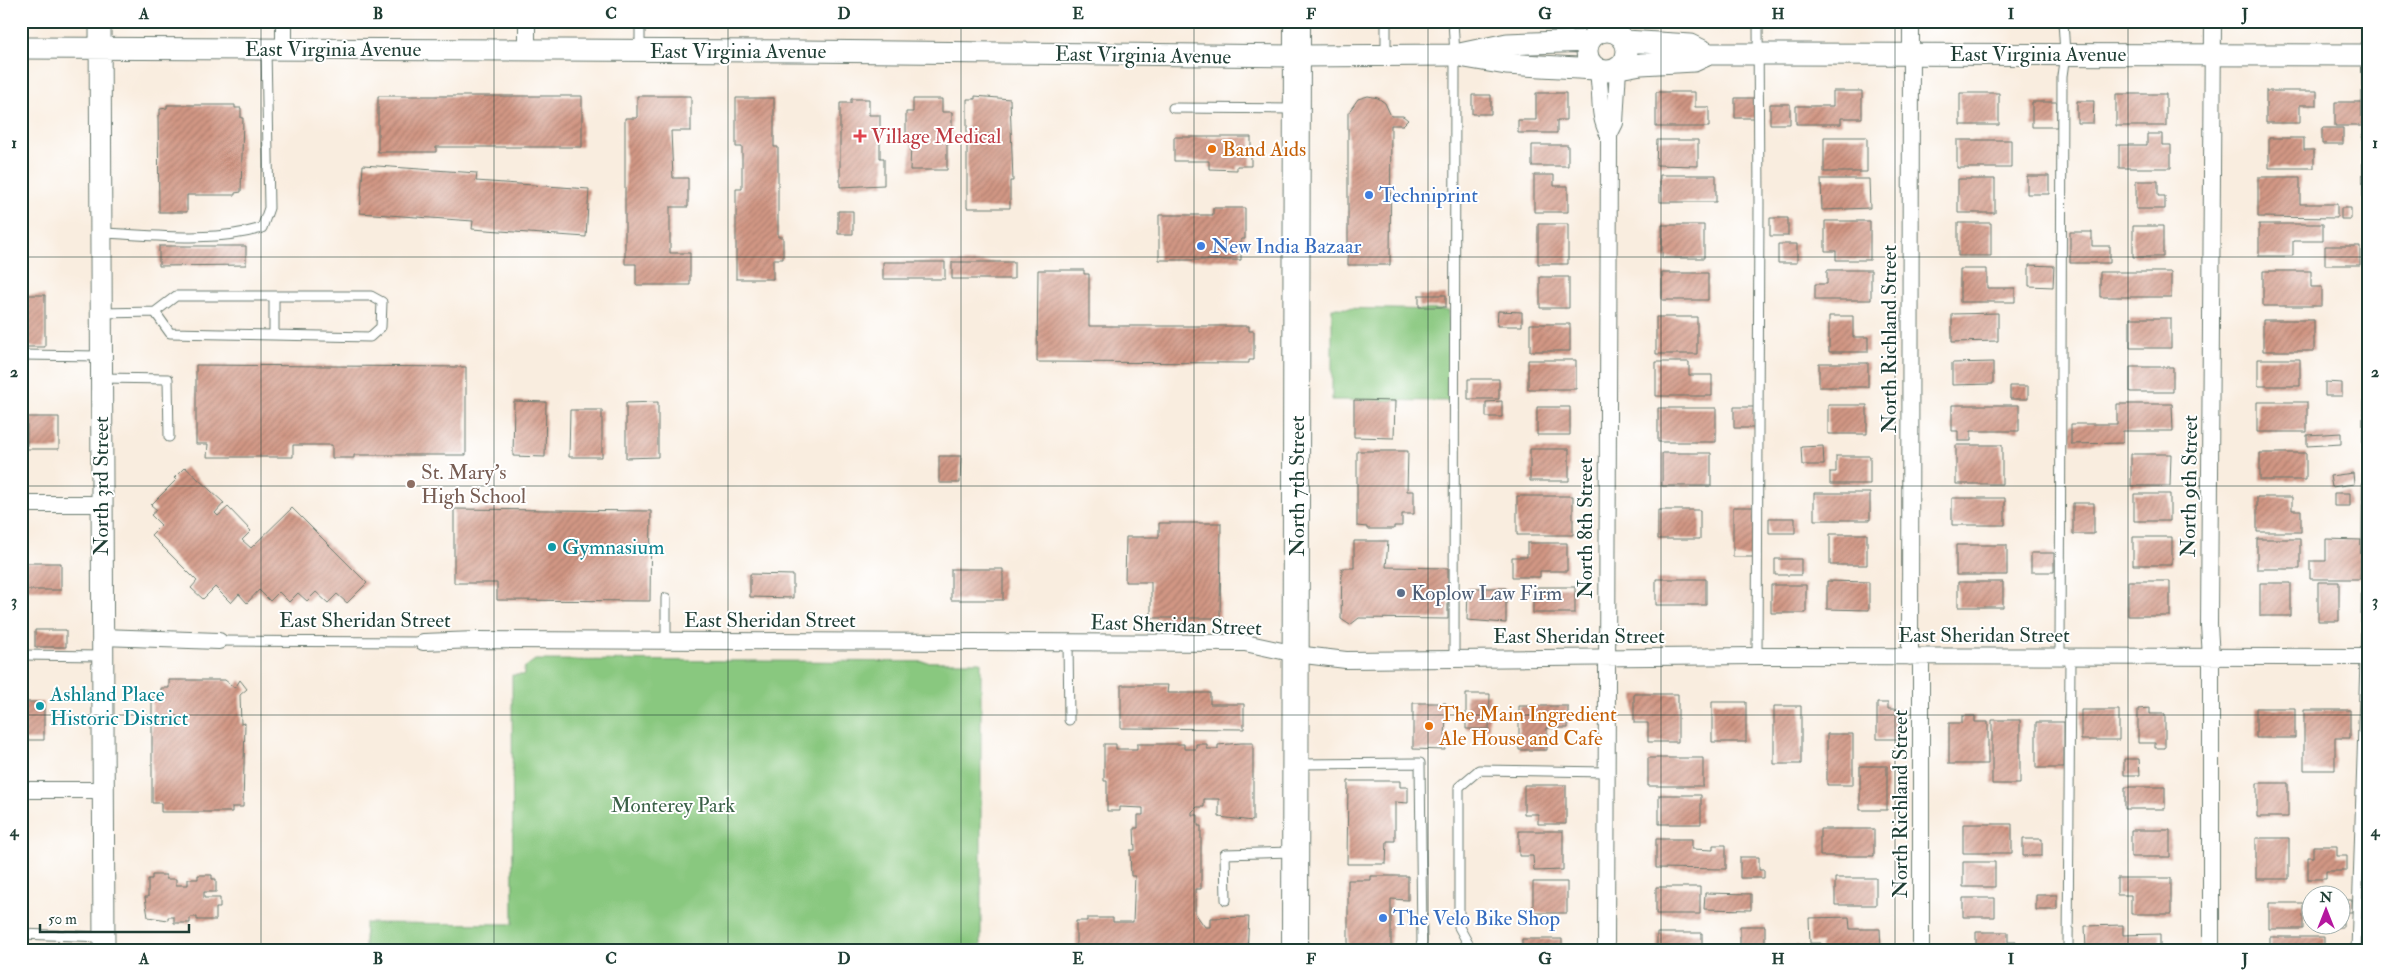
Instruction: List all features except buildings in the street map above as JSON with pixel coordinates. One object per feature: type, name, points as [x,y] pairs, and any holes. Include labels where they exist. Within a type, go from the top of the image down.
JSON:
[{"type":"main road","name":"North 7th Street","points":[[1295,951],[1297,21]]},
{"type":"street","name":"North 3rd Street","points":[[100,21],[103,944]]},
{"type":"street","points":[[275,48],[284,21]]},
{"type":"street","points":[[527,21],[527,50]]},
{"type":"street","name":"North Richland Street","points":[[1912,21],[1916,657],[1921,951]]},
{"type":"street","name":"North 9th Street","points":[[2211,951],[2211,658],[2209,625],[2213,21]]},
{"type":"street","points":[[1605,31],[1621,33],[1627,50],[1626,58],[1608,68],[1588,59],[1587,53],[1594,33],[1605,31]]},
{"type":"street","name":"East Virginia Avenue","points":[[1455,55],[1507,44],[1594,33]]},
{"type":"street","name":"East Virginia Avenue","points":[[1621,33],[1691,45],[1709,54]]},
{"type":"street","name":"East Virginia Avenue","points":[[21,48],[640,50],[1298,56],[1455,55],[1506,64],[1608,68],[1650,63],[1694,61],[1709,54],[2367,55]]},
{"type":"street","name":"North 8th Street","points":[[1606,951],[1605,657],[1609,135],[1601,122],[1600,81],[1608,68]]},
{"type":"street","points":[[21,504],[101,504]]},
{"type":"street","name":"East Sheridan Street","points":[[101,646],[219,641]]},
{"type":"street","name":"East Sheridan Street","points":[[423,642],[666,641],[1245,644],[1296,654],[1346,660],[1454,657],[1757,656],[2367,657]]},
{"type":"street","points":[[21,790],[102,790]]},
{"type":"lane","points":[[640,21],[640,50]]},
{"type":"lane","points":[[1386,21],[1386,55]]},
{"type":"lane","points":[[1453,21],[1455,55],[1454,657]]},
{"type":"lane","points":[[1757,656],[1758,21]]},
{"type":"lane","points":[[2063,21],[2065,54],[2062,76],[2068,951]]},
{"type":"lane","points":[[2366,21],[2368,209]]},
{"type":"lane","points":[[100,233],[179,237],[250,232],[262,228],[268,208],[275,48]]},
{"type":"lane","points":[[1174,108],[1297,109]]},
{"type":"lane","points":[[101,313],[155,312],[176,296],[371,296],[382,302],[382,327],[370,337],[170,333],[155,312]]},
{"type":"lane","points":[[274,296],[274,334]]},
{"type":"lane","points":[[21,355],[101,356]]},
{"type":"lane","points":[[101,378],[168,379],[169,437]]},
{"type":"lane","points":[[2356,951],[2367,657],[2368,402]]},
{"type":"lane","points":[[666,598],[666,641]]},
{"type":"lane","name":"East Sheridan Street","points":[[219,641],[423,642]]},
{"type":"lane","points":[[1068,643],[1069,720]]},
{"type":"lane","points":[[21,655],[101,646]]},
{"type":"lane","points":[[1296,764],[1420,763],[1422,942],[1419,951]]},
{"type":"lane","points":[[1472,951],[1458,928],[1459,787],[1479,770],[1605,772]]},
{"type":"lane","points":[[1226,900],[1225,854],[1296,852]]},
{"type":"lane","points":[[21,934],[103,944]]},
{"type":"green space","points":[[1332,308],[1449,310],[1450,401],[1332,400]]},
{"type":"green space","name":"Monterey Park","points":[[535,660],[981,662],[981,951],[365,951],[365,923],[513,924],[512,675],[524,675],[524,668]]},
{"type":"place","name":"Village Medical","points":[[860,136]]},
{"type":"place","name":"Band Aids","points":[[1212,149]]},
{"type":"place","name":"Techniprint","points":[[1369,195]]},
{"type":"place","name":"New India Bazaar","points":[[1201,246]]},
{"type":"place","name":"St. Mary's High School","points":[[411,484]]},
{"type":"place","name":"Gymnasium","points":[[552,547]]},
{"type":"place","name":"Koplow Law Firm","points":[[1401,593]]},
{"type":"place","name":"Ashland Place Historic District","points":[[40,706]]},
{"type":"place","name":"The Main Ingredient Ale House and Cafe","points":[[1429,726]]},
{"type":"place","name":"The Velo Bike Shop","points":[[1383,918]]}]
